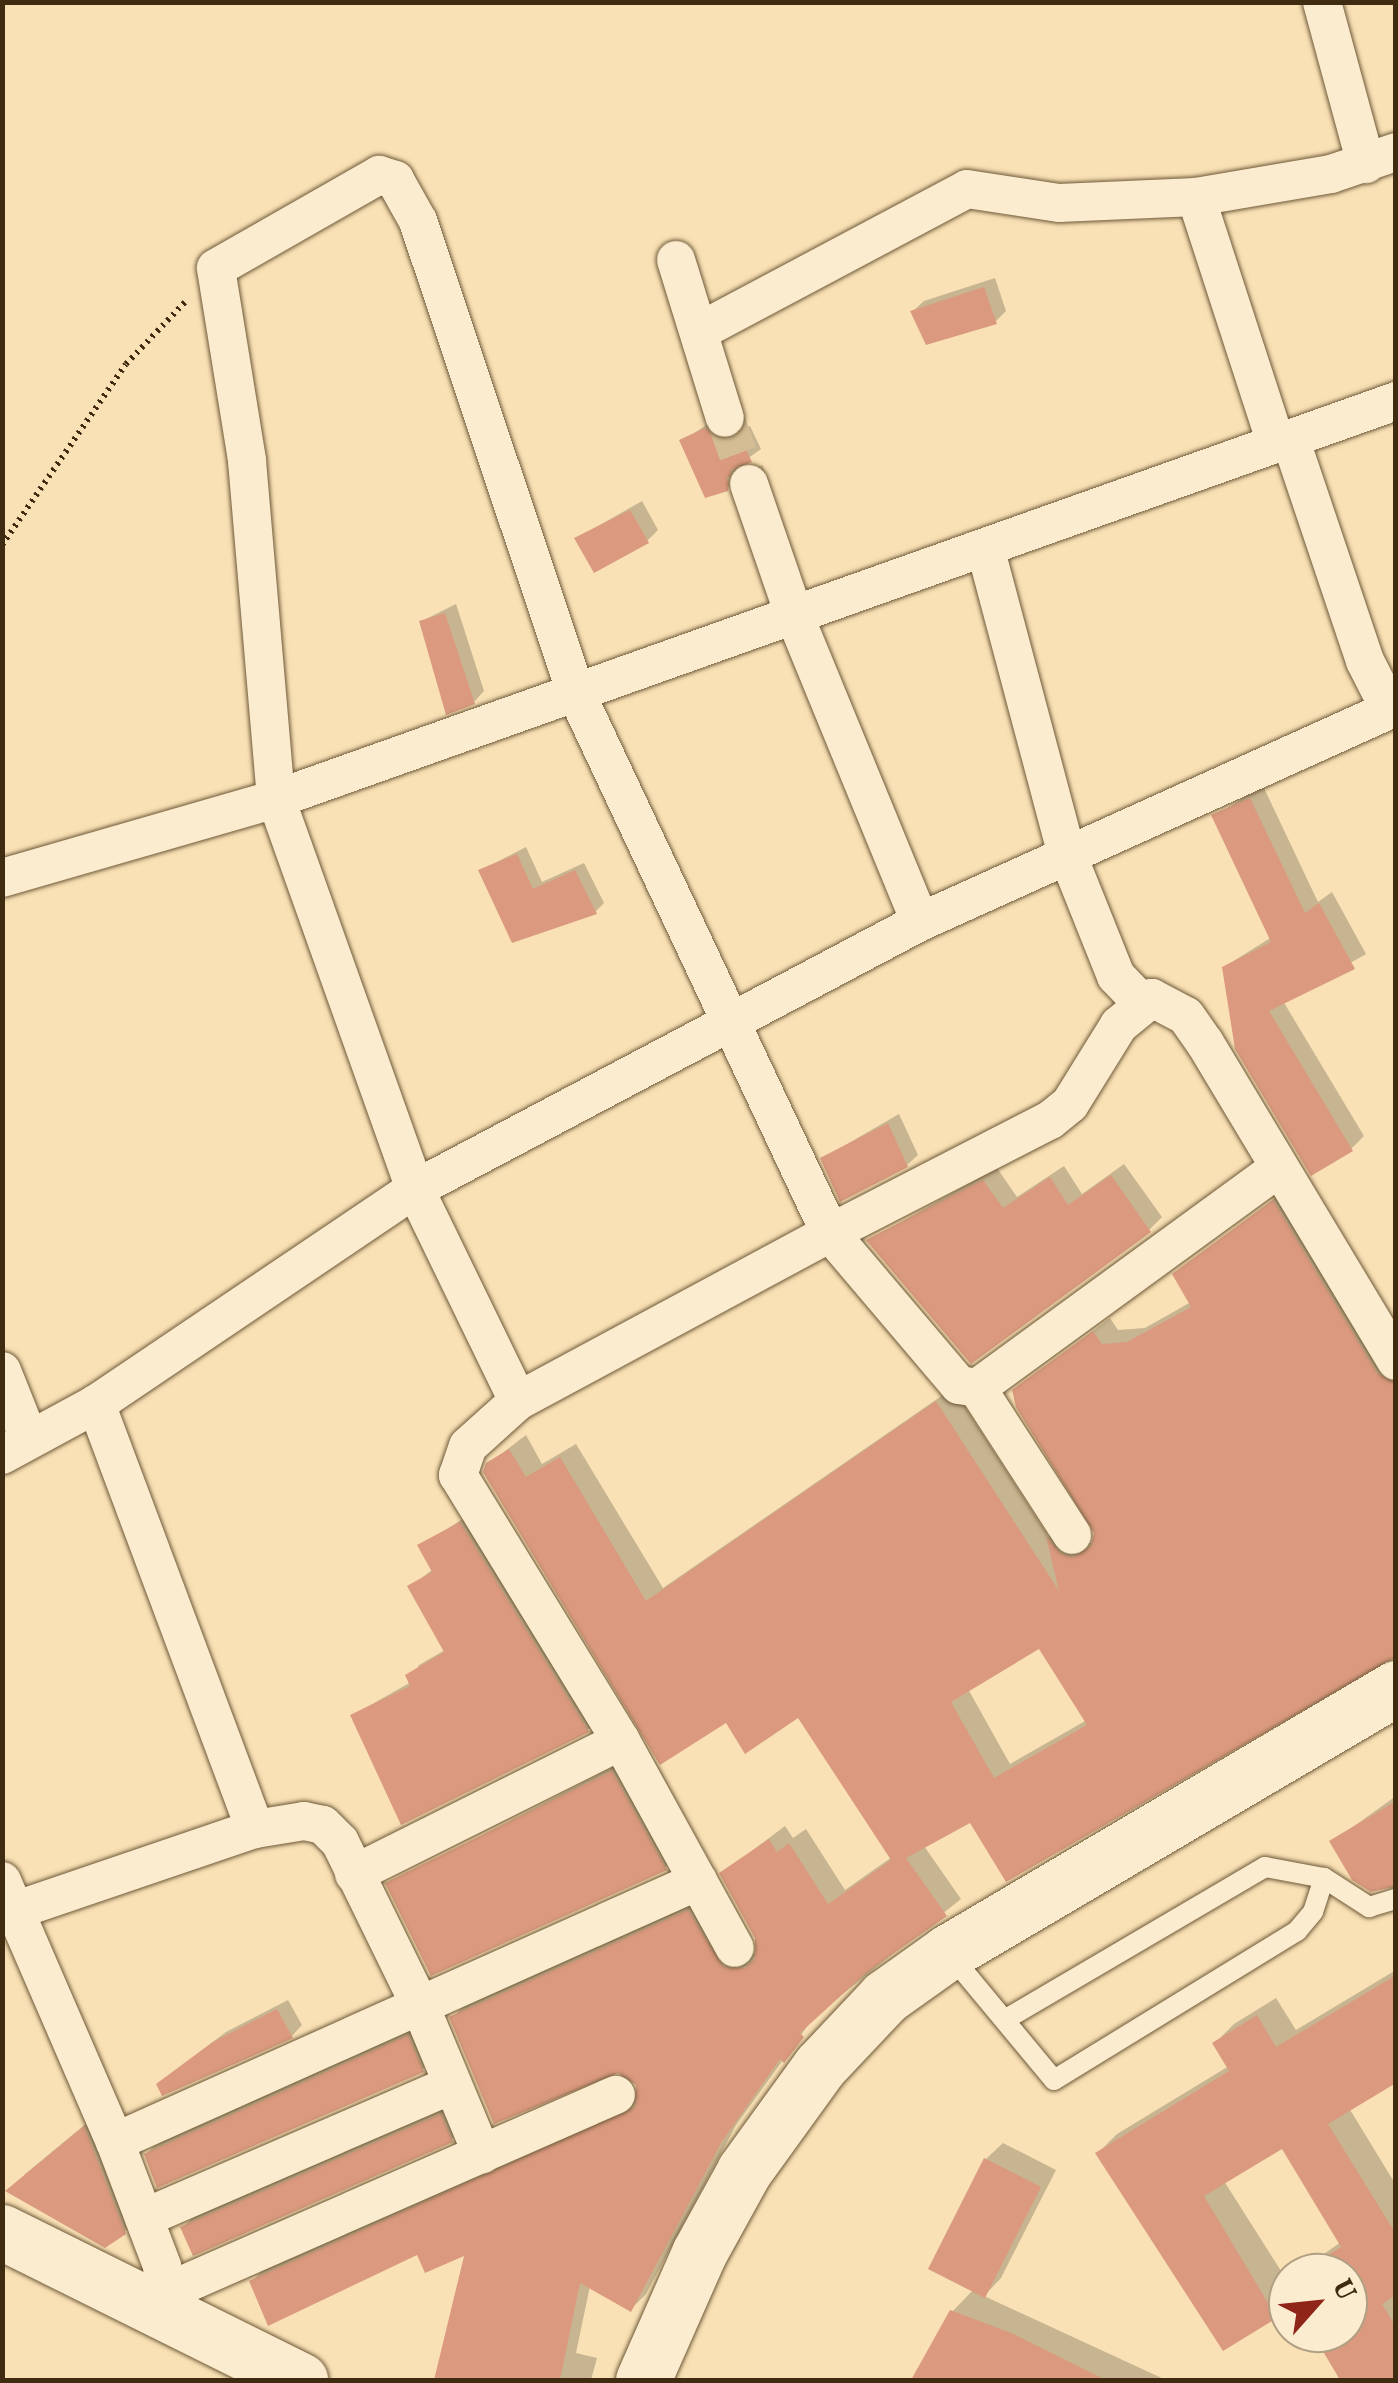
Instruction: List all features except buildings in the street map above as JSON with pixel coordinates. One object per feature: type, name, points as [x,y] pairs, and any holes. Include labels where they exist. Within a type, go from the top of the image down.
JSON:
[{"type":"main road","points":[[643,2380],[699,2253],[744,2171],[851,2031],[885,1996],[948,1952],[1396,1688]]},
{"type":"main road","points":[[2,2232],[169,2302],[300,2380]]},
{"type":"street","points":[[700,332],[967,189],[1058,203],[1196,196],[1380,158],[1322,2]]},
{"type":"street","points":[[518,1400],[415,1189],[276,799],[247,460],[216,268],[379,175],[395,180],[418,221],[576,693],[729,1024],[830,1233],[959,1386],[977,1388],[1279,1168]]},
{"type":"street","points":[[2,1370],[16,1447],[96,1404],[415,1189],[920,922],[1066,851],[1393,708],[1365,660],[1196,196]]},
{"type":"street","points":[[676,260],[725,418]]},
{"type":"street","points":[[2,878],[276,799],[793,612],[986,551],[1396,402]]},
{"type":"street","points":[[749,484],[793,612],[920,922]]},
{"type":"street","points":[[986,551],[1066,851],[1116,976],[1140,1001],[1152,998],[1186,1016],[1396,1361]]},
{"type":"street","points":[[735,1948],[621,1741],[458,1475],[468,1446],[518,1400],[1050,1120],[1070,1104],[1119,1025],[1152,998]]},
{"type":"street","points":[[977,1388],[1072,1535]]},
{"type":"street","points":[[96,1404],[255,1829]]},
{"type":"street","points":[[354,1874],[621,1741]]},
{"type":"street","points":[[482,2154],[419,2003],[340,1842],[323,1825],[281,1820],[6,1903],[115,2142],[144,2218],[169,2302],[616,2095]]},
{"type":"street","points":[[115,2142],[698,1880]]},
{"type":"street","points":[[144,2218],[451,2085]]},
{"type":"lane","points":[[1008,2018],[1265,1867],[1324,1878],[1369,1907],[1396,1899]]},
{"type":"lane","points":[[948,1952],[1008,2018],[1040,2069],[1054,2080],[1073,2073],[1297,1931],[1313,1912],[1324,1878]]},
{"type":"path","points":[[2,545],[126,364],[216,268]]},
{"type":"tunnel","points":[[725,418],[749,484]]}]
